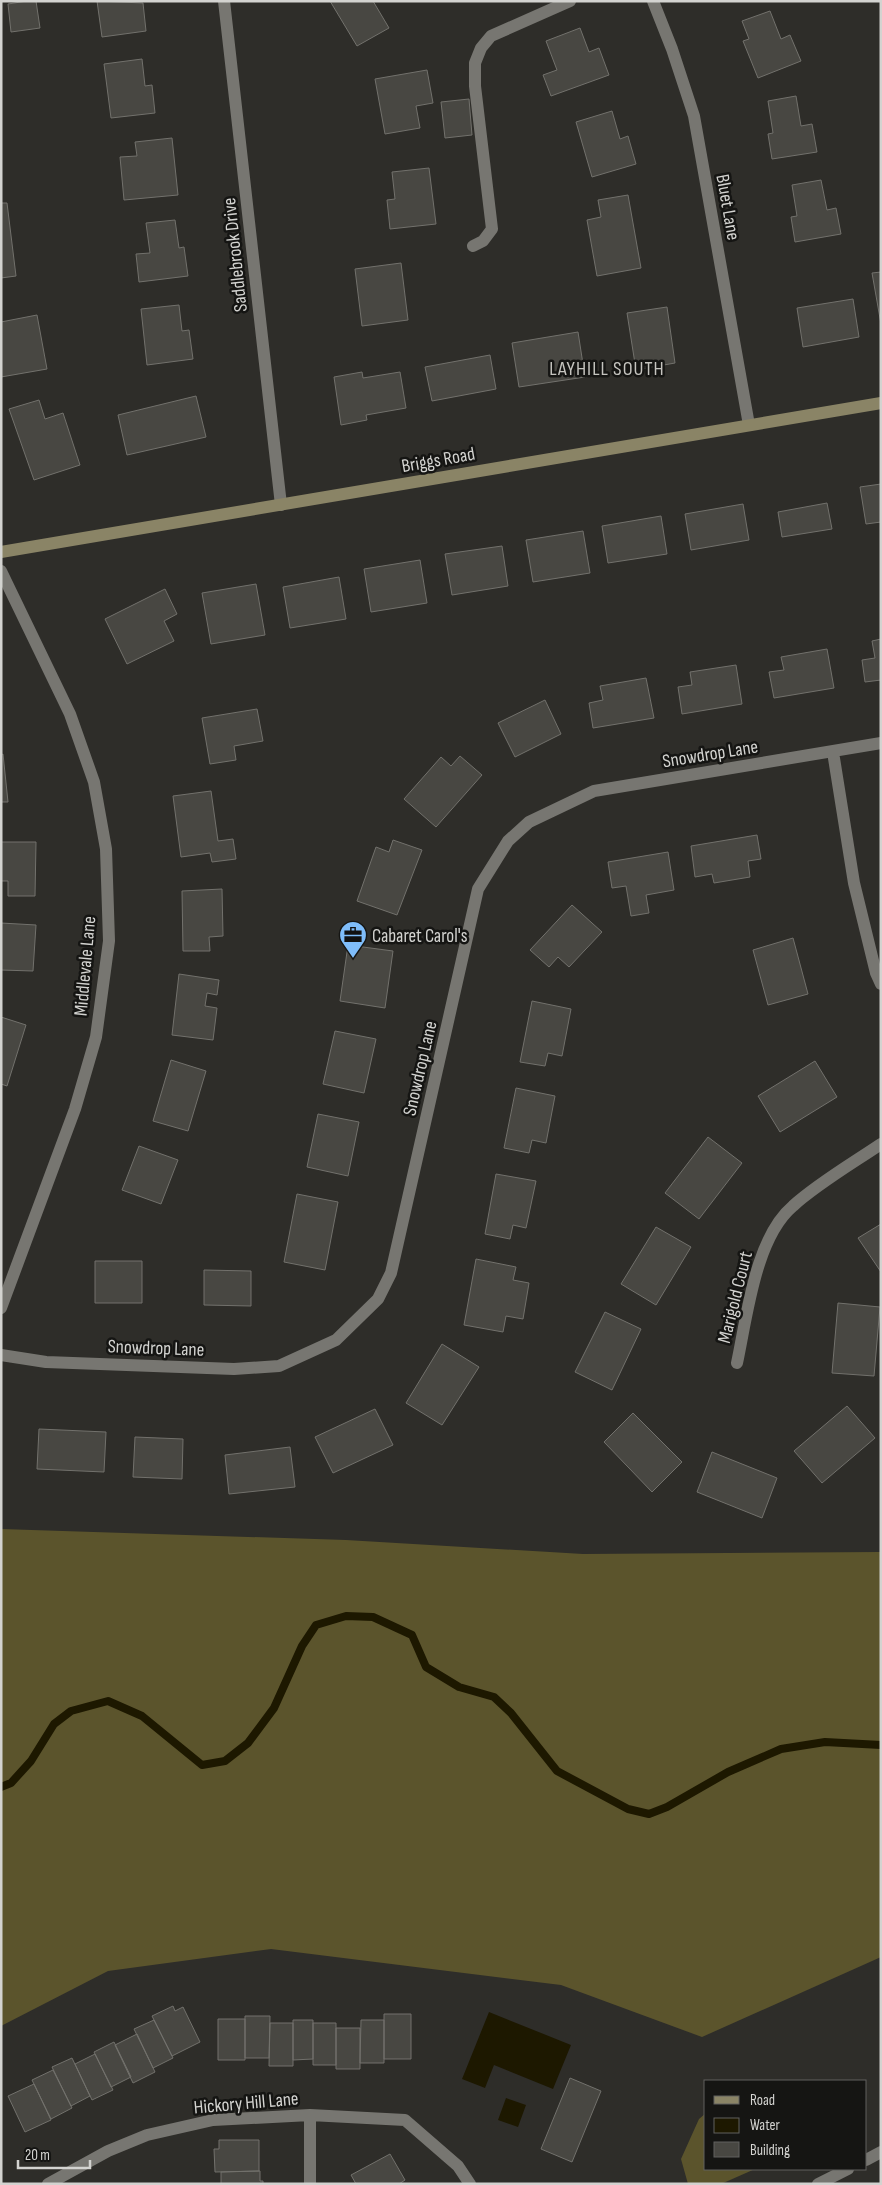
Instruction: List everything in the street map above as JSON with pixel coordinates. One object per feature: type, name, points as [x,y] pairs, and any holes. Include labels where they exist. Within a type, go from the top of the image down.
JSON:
[{"type":"street","name":"Saddlebrook Drive","points":[[224,1],[281,505]]},
{"type":"street","points":[[473,246],[483,241],[492,229],[475,86],[475,63],[481,48],[491,36],[570,1]]},
{"type":"street","name":"Bluet Lane","points":[[653,1],[672,49],[694,116],[749,425]]},
{"type":"street","name":"Briggs Road","points":[[1,552],[881,403]]},
{"type":"street","name":"Middlevale Lane","points":[[1,571],[70,714],[94,782],[106,849],[109,941],[96,1037],[76,1109],[1,1308]]},
{"type":"street","name":"Snowdrop Lane","points":[[1,1355],[46,1362],[234,1369],[279,1366],[336,1340],[378,1299],[391,1274],[478,889],[508,841],[529,822],[594,792],[881,743]]},
{"type":"street","points":[[833,752],[854,883],[876,973],[881,984]]},
{"type":"street","name":"Marigold Court","points":[[737,1363],[757,1268],[771,1234],[792,1207],[881,1144]]},
{"type":"street","points":[[310,2115],[310,2184]]},
{"type":"street","name":"Hickory Hill Lane","points":[[48,2184],[108,2151],[146,2135],[213,2120],[310,2115],[404,2120],[458,2166],[470,2184]]},
{"type":"street","points":[[867,2159],[881,2152]]},
{"type":"street","points":[[818,2184],[846,2170]]},
{"type":"shaded area","points":[[1,1529],[346,1540],[583,1554],[881,1552],[881,1957],[702,2037],[561,1985],[271,1949],[108,1971],[1,2026]]},
{"type":"shaded area","points":[[704,2115],[704,2170],[753,2170],[721,2184],[688,2184],[681,2159],[699,2119]]},
{"type":"water","points":[[489,2012],[571,2045],[553,2089],[494,2065],[485,2088],[462,2079]]},
{"type":"water","points":[[506,2098],[526,2105],[518,2127],[498,2120]]},
{"type":"building","points":[[36,1],[40,28],[11,32],[8,4]]},
{"type":"building","points":[[97,1],[143,3],[146,31],[102,37]]},
{"type":"building","points":[[330,1],[373,1],[389,28],[357,46]]},
{"type":"building","points":[[770,11],[781,39],[790,35],[801,61],[758,78],[743,41],[749,39],[742,21]]},
{"type":"building","points":[[580,28],[589,52],[599,48],[609,75],[551,96],[543,75],[557,70],[546,41]]},
{"type":"building","points":[[142,59],[145,86],[152,85],[155,113],[111,118],[104,64]]},
{"type":"building","points":[[427,70],[433,103],[416,106],[420,128],[385,134],[375,79]]},
{"type":"building","points":[[796,96],[801,126],[812,124],[817,152],[772,159],[768,134],[773,133],[768,101]]},
{"type":"building","points":[[469,99],[472,135],[445,138],[441,102]]},
{"type":"building","points":[[612,111],[620,139],[628,136],[636,164],[592,177],[576,122]]},
{"type":"building","points":[[172,138],[178,195],[124,200],[120,157],[137,156],[135,142]]},
{"type":"building","points":[[429,168],[436,224],[390,229],[387,200],[395,199],[392,172]]},
{"type":"building","points":[[821,180],[827,210],[836,208],[841,234],[795,242],[791,217],[797,216],[792,185]]},
{"type":"building","points":[[628,195],[641,268],[597,276],[587,220],[601,217],[598,200]]},
{"type":"building","points":[[1,203],[7,203],[16,276],[1,278]]},
{"type":"building","points":[[175,220],[179,248],[184,247],[188,276],[139,282],[136,254],[150,253],[146,223]]},
{"type":"building","points":[[401,263],[408,320],[362,326],[355,269]]},
{"type":"building","points":[[881,272],[881,324],[872,273]]},
{"type":"building","points":[[853,299],[859,337],[803,347],[797,308]]},
{"type":"building","points":[[179,305],[182,331],[189,330],[193,359],[147,365],[141,309]]},
{"type":"building","points":[[667,307],[675,363],[636,370],[627,313]]},
{"type":"building","points":[[37,315],[47,369],[1,377],[1,322]]},
{"type":"building","points":[[578,332],[585,377],[519,387],[512,343]]},
{"type":"building","points":[[490,355],[496,389],[432,401],[425,367]]},
{"type":"building","points":[[362,372],[363,378],[400,372],[406,408],[366,415],[367,420],[341,425],[334,377]]},
{"type":"building","points":[[196,396],[206,437],[127,455],[118,415]]},
{"type":"building","points":[[39,400],[45,419],[63,413],[80,465],[34,480],[9,409]]},
{"type":"building","points":[[881,484],[881,522],[866,524],[860,487]]},
{"type":"building","points":[[827,503],[832,529],[782,537],[778,512]]},
{"type":"building","points":[[743,504],[749,540],[691,550],[685,514]]},
{"type":"building","points":[[661,516],[667,554],[608,563],[602,526]]},
{"type":"building","points":[[583,531],[590,573],[533,582],[526,540]]},
{"type":"building","points":[[502,546],[508,586],[452,595],[445,554]]},
{"type":"building","points":[[420,560],[427,603],[371,612],[364,569]]},
{"type":"building","points":[[339,577],[346,619],[290,628],[283,587]]},
{"type":"building","points":[[256,584],[265,635],[211,644],[202,593]]},
{"type":"building","points":[[165,589],[177,614],[164,621],[174,641],[127,664],[105,619]]},
{"type":"building","points":[[881,639],[881,680],[865,682],[862,660],[875,658],[872,641]]},
{"type":"building","points":[[827,649],[834,688],[774,698],[769,672],[784,670],[781,657]]},
{"type":"building","points":[[736,665],[742,704],[682,714],[678,687],[692,685],[690,672]]},
{"type":"building","points":[[646,678],[654,718],[593,728],[589,703],[603,700],[600,686]]},
{"type":"building","points":[[545,700],[561,734],[515,757],[498,723]]},
{"type":"building","points":[[257,709],[263,741],[234,746],[236,760],[210,764],[202,718]]},
{"type":"building","points":[[3,754],[8,802],[1,802],[1,755]]},
{"type":"building","points":[[460,756],[482,775],[436,827],[404,799],[441,757],[451,766]]},
{"type":"building","points":[[211,791],[218,841],[233,839],[236,859],[212,862],[210,853],[181,857],[173,796]]},
{"type":"building","points":[[757,835],[761,859],[748,861],[750,877],[714,883],[712,874],[695,877],[691,846]]},
{"type":"building","points":[[393,840],[422,850],[397,915],[357,901],[376,847],[389,852]]},
{"type":"building","points":[[1,842],[36,842],[35,896],[8,896],[8,881],[1,881]]},
{"type":"building","points":[[668,852],[674,890],[646,895],[649,913],[631,916],[626,886],[612,888],[608,862]]},
{"type":"building","points":[[222,889],[223,936],[209,937],[210,951],[183,951],[182,891]]},
{"type":"building","points":[[572,905],[602,932],[569,967],[558,957],[549,967],[530,950]]},
{"type":"building","points":[[1,923],[36,925],[33,971],[1,970]]},
{"type":"building","points":[[793,938],[808,994],[768,1005],[753,950]]},
{"type":"building","points":[[348,945],[393,951],[385,1008],[340,1001]]},
{"type":"building","points":[[179,974],[219,980],[217,995],[207,993],[205,1006],[217,1008],[213,1040],[172,1035]]},
{"type":"building","points":[[532,1001],[571,1009],[562,1056],[548,1053],[545,1066],[520,1062]]},
{"type":"building","points":[[1,1017],[26,1025],[7,1086],[1,1084]]},
{"type":"building","points":[[335,1031],[376,1039],[364,1093],[323,1084]]},
{"type":"building","points":[[171,1060],[206,1071],[188,1131],[153,1121]]},
{"type":"building","points":[[815,1061],[837,1097],[780,1132],[758,1096]]},
{"type":"building","points":[[516,1088],[555,1096],[546,1143],[532,1140],[529,1153],[504,1148]]},
{"type":"building","points":[[318,1114],[359,1122],[348,1176],[307,1167]]},
{"type":"building","points":[[708,1137],[742,1163],[699,1219],[665,1193]]},
{"type":"building","points":[[139,1146],[178,1160],[161,1204],[122,1190]]},
{"type":"building","points":[[496,1174],[536,1181],[526,1228],[513,1225],[510,1239],[485,1234]]},
{"type":"building","points":[[297,1194],[338,1202],[325,1270],[284,1262]]},
{"type":"building","points":[[881,1224],[881,1272],[858,1238]]},
{"type":"building","points":[[656,1227],[691,1247],[656,1305],[621,1284]]},
{"type":"building","points":[[476,1259],[516,1267],[513,1280],[529,1283],[523,1319],[506,1316],[503,1332],[464,1325]]},
{"type":"building","points":[[95,1261],[142,1261],[142,1303],[95,1303]]},
{"type":"building","points":[[204,1270],[251,1271],[251,1306],[204,1305]]},
{"type":"building","points":[[838,1303],[880,1307],[874,1376],[832,1373]]},
{"type":"building","points":[[605,1312],[641,1329],[612,1390],[575,1372]]},
{"type":"building","points":[[442,1344],[479,1367],[442,1425],[406,1403]]},
{"type":"building","points":[[847,1406],[875,1438],[822,1483],[794,1451]]},
{"type":"building","points":[[375,1409],[393,1445],[333,1473],[315,1437]]},
{"type":"building","points":[[633,1413],[682,1462],[652,1492],[604,1442]]},
{"type":"building","points":[[39,1429],[106,1432],[104,1472],[37,1469]]},
{"type":"building","points":[[135,1437],[183,1439],[182,1479],[133,1477]]},
{"type":"building","points":[[290,1447],[295,1487],[229,1494],[225,1455]]},
{"type":"building","points":[[712,1452],[777,1478],[762,1518],[697,1492]]},
{"type":"building","points":[[173,2006],[175,2011],[183,2007],[200,2042],[172,2056],[152,2016]]},
{"type":"building","points":[[384,2014],[411,2014],[411,2059],[384,2059]]},
{"type":"building","points":[[245,2016],[270,2016],[269,2058],[245,2058]]},
{"type":"building","points":[[218,2019],[245,2019],[245,2060],[218,2060]]},
{"type":"building","points":[[154,2020],[173,2058],[153,2068],[134,2029]]},
{"type":"building","points":[[293,2020],[313,2020],[313,2059],[293,2060]]},
{"type":"building","points":[[361,2020],[384,2020],[384,2063],[360,2063]]},
{"type":"building","points":[[270,2023],[293,2023],[293,2066],[269,2066]]},
{"type":"building","points":[[313,2023],[336,2023],[336,2065],[313,2065]]},
{"type":"building","points":[[336,2028],[360,2028],[360,2069],[336,2069]]},
{"type":"building","points":[[137,2034],[155,2072],[133,2083],[115,2045]]},
{"type":"building","points":[[114,2042],[131,2077],[111,2087],[94,2052]]},
{"type":"building","points":[[95,2054],[113,2090],[92,2100],[75,2064]]},
{"type":"building","points":[[72,2058],[90,2096],[71,2106],[52,2067]]},
{"type":"building","points":[[53,2070],[72,2108],[51,2119],[32,2080]]},
{"type":"building","points":[[570,2078],[601,2091],[572,2162],[541,2149]]},
{"type":"building","points":[[34,2084],[51,2120],[25,2132],[8,2096]]},
{"type":"building","points":[[219,2140],[259,2140],[259,2171],[215,2172],[214,2149],[219,2149]]},
{"type":"building","points":[[390,2154],[405,2180],[399,2184],[356,2184],[351,2175]]},
{"type":"building","points":[[260,2171],[260,2181],[263,2181],[263,2184],[221,2184],[221,2172]]},
{"type":"waterway","points":[[1,1787],[11,1783],[31,1761],[54,1724],[71,1711],[108,1701],[142,1716],[202,1765],[225,1761],[248,1743],[274,1708],[302,1646],[316,1625],[346,1616],[373,1617],[412,1635],[426,1667],[459,1687],[494,1697],[511,1713],[557,1771],[628,1809],[649,1814],[667,1807],[728,1772],[781,1749],[825,1742],[881,1745]]},
{"type":"place","name":"Cabaret Carol's","points":[[353,959]]},
{"type":"district","name":"LAYHILL SOUTH","points":[[607,368]]}]
